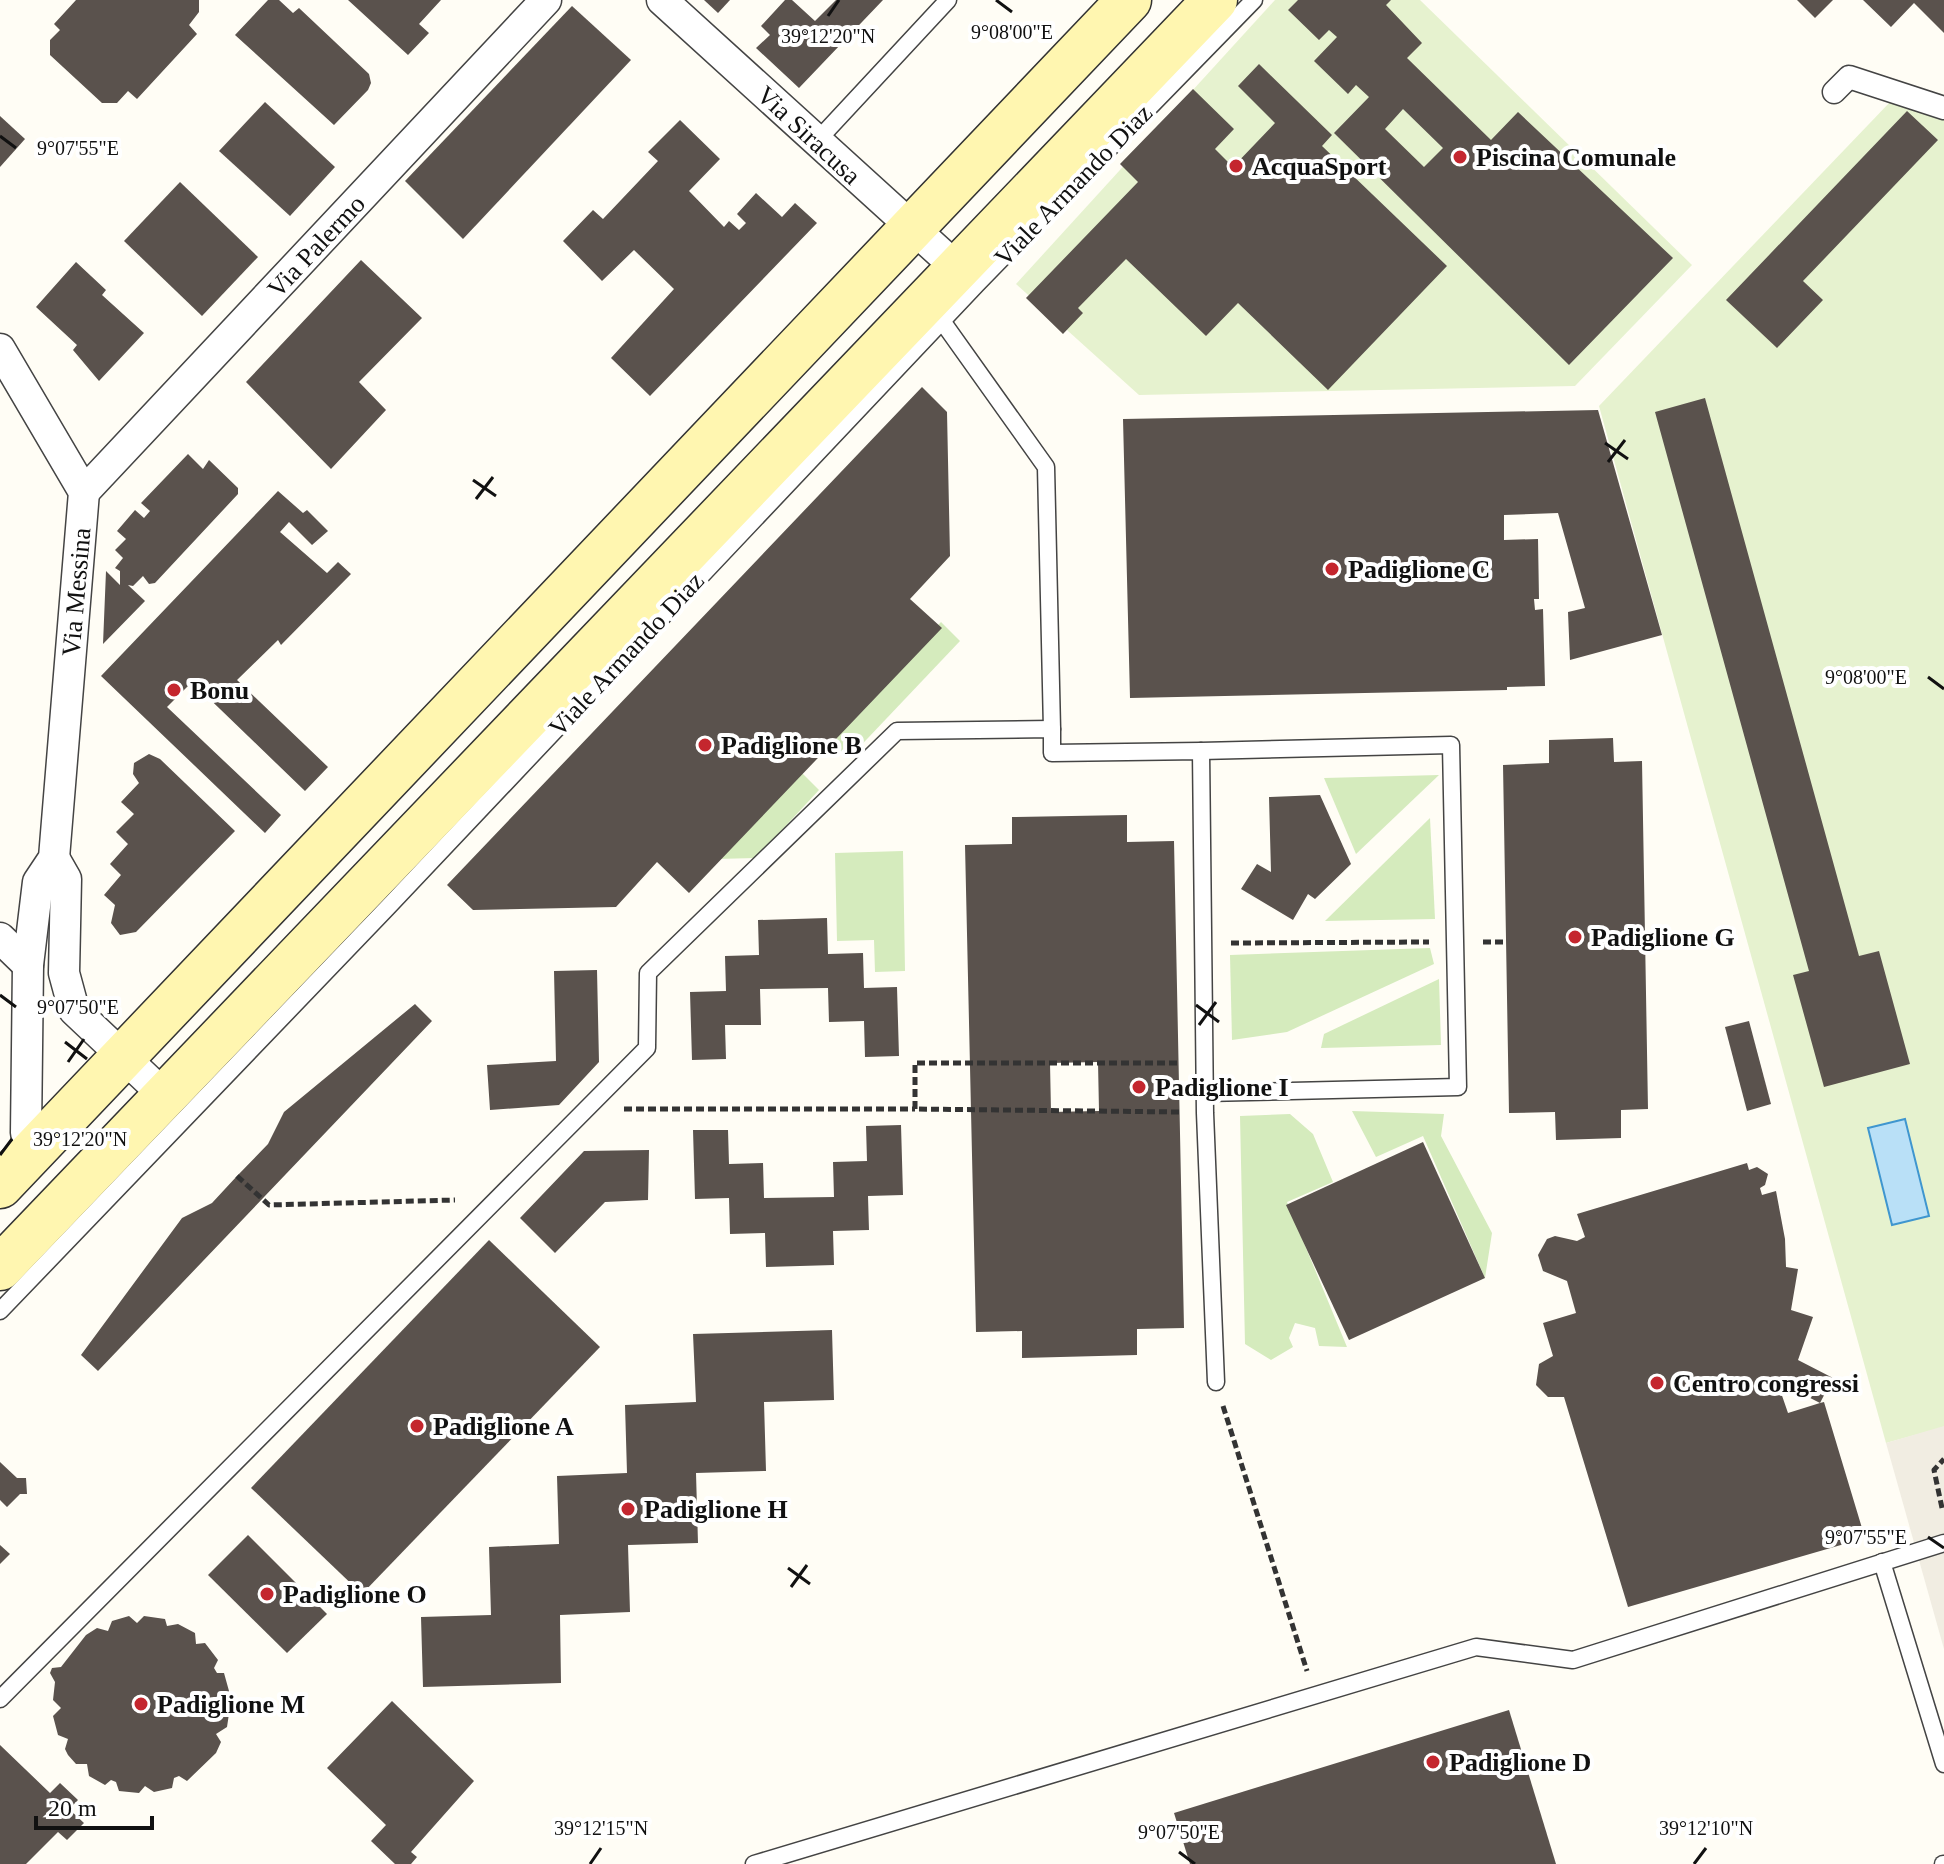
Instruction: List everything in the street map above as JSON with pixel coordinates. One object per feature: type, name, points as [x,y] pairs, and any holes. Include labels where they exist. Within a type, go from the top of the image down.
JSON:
[{"type":"main road","points":[[0,1186],[1129,0]]},
{"type":"main road","name":"Viale Armando Diaz","points":[[0,1268],[1215,0]]},
{"type":"street","name":"Via Palermo","points":[[84,492],[546,0]]},
{"type":"street","name":"Via Siracusa","points":[[662,0],[957,268]]},
{"type":"street","points":[[1834,92],[1849,77],[1944,108]]},
{"type":"street","name":"Via Messina","points":[[0,349],[84,492],[54,858],[38,882],[28,965],[26,1133],[36,1148]]},
{"type":"street","name":"Via Messina","points":[[54,858],[66,879],[64,973],[74,1010],[165,1096]]},
{"type":"street","points":[[0,938],[28,965]]},
{"type":"lane","points":[[816,142],[948,0]]},
{"type":"lane","name":"Viale Armando Diaz","points":[[0,1311],[388,907],[942,321],[1254,0]]},
{"type":"lane","points":[[942,321],[1046,467],[1052,753],[1451,745],[1458,1087],[1205,1093]]},
{"type":"lane","points":[[0,1699],[590,1109],[647,1048],[648,973],[897,731],[1052,729]]},
{"type":"lane","points":[[1201,751],[1205,1113],[1216,1382]]},
{"type":"lane","points":[[754,1864],[1476,1647],[1573,1660],[1944,1543]]},
{"type":"lane","points":[[1882,1562],[1944,1764]]},
{"type":"path","points":[[1203,943],[1506,942]]},
{"type":"path","points":[[915,1109],[915,1063],[1204,1063]]},
{"type":"path","points":[[590,1109],[1205,1113]]},
{"type":"path","points":[[237,1176],[269,1205],[500,1199]]},
{"type":"path","points":[[1216,1382],[1315,1695]]},
{"type":"path","points":[[1942,1508],[1934,1470],[1944,1459]]},
{"type":"green space","points":[[1275,0],[1420,0],[1692,265],[1575,386],[1139,395],[1016,284]]},
{"type":"green space","points":[[1891,101],[1944,119],[1944,1427],[1886,1443],[1599,406]]},
{"type":"green space","points":[[941,622],[960,641],[849,758],[828,742]]},
{"type":"green space","points":[[801,772],[819,790],[756,858],[716,859]]},
{"type":"green space","points":[[1439,775],[1356,854],[1324,778]]},
{"type":"green space","points":[[1430,818],[1435,919],[1325,921]]},
{"type":"green space","points":[[903,851],[905,971],[875,972],[874,940],[837,941],[835,853]]},
{"type":"green space","points":[[1430,948],[1434,964],[1287,1032],[1232,1040],[1230,955]]},
{"type":"green space","points":[[1439,979],[1441,1045],[1321,1048],[1324,1034]]},
{"type":"green space","points":[[1352,1111],[1444,1114],[1441,1136],[1492,1233],[1485,1278],[1423,1136],[1376,1157]]},
{"type":"green space","points":[[1290,1114],[1313,1134],[1333,1182],[1287,1202],[1347,1347],[1319,1346],[1315,1328],[1295,1323],[1289,1338],[1293,1347],[1271,1360],[1245,1344],[1240,1116]]},
{"type":"shaded area","points":[[1944,1426],[1944,1649],[1886,1443]]},
{"type":"water","points":[[1905,1119],[1929,1216],[1892,1225],[1868,1128]]},
{"type":"building","points":[[76,0],[199,0],[199,12],[189,25],[197,34],[137,99],[128,91],[117,103],[102,103],[50,55],[50,40],[60,30],[54,24]]},
{"type":"building","points":[[268,0],[279,0],[293,13],[299,8],[369,74],[371,83],[368,90],[334,125],[235,35]]},
{"type":"building","points":[[348,0],[441,0],[419,24],[429,33],[408,55]]},
{"type":"building","points":[[704,0],[730,0],[718,13]]},
{"type":"building","points":[[785,0],[792,0],[815,21],[836,0],[883,0],[799,88],[756,48],[770,35],[761,26]]},
{"type":"building","name":"Piscina Comunale","points":[[1298,0],[1391,0],[1386,5],[1422,43],[1407,58],[1491,140],[1518,112],[1673,258],[1569,365],[1334,133],[1369,97],[1356,85],[1348,94],[1314,61],[1337,37],[1329,30],[1319,40],[1288,10]],"holes":[[[1403,109],[1443,148],[1424,167],[1385,129]]]},
{"type":"building","points":[[1797,0],[1833,0],[1815,18]]},
{"type":"building","points":[[1863,0],[1944,0],[1944,33],[1914,3],[1891,27]]},
{"type":"building","points":[[572,6],[631,60],[463,239],[405,181]]},
{"type":"building","points":[[1259,64],[1332,135],[1322,146],[1447,266],[1328,390],[1238,303],[1206,336],[1126,259],[1078,308],[1083,313],[1063,334],[1026,298],[1138,182],[1120,164],[1193,89],[1234,129],[1215,149],[1233,167],[1275,123],[1238,86]]},
{"type":"building","points":[[265,102],[335,167],[290,216],[219,151]]},
{"type":"building","points":[[1907,111],[1938,140],[1803,281],[1823,300],[1777,348],[1726,300]]},
{"type":"building","points":[[0,116],[25,139],[0,167]]},
{"type":"building","points":[[680,120],[720,159],[689,191],[724,227],[729,221],[739,230],[746,223],[737,214],[756,193],[782,217],[795,203],[817,223],[650,396],[611,358],[674,289],[634,250],[602,281],[563,241],[593,210],[603,219],[658,161],[648,152]]},
{"type":"building","points":[[180,182],[258,257],[202,316],[124,241]]},
{"type":"building","points":[[361,260],[422,318],[359,382],[386,410],[331,469],[246,382]]},
{"type":"building","points":[[76,262],[106,290],[102,295],[144,333],[99,381],[73,350],[77,345],[36,307]]},
{"type":"building","name":"Padiglione B","points":[[922,387],[947,412],[950,556],[910,599],[942,628],[689,893],[657,862],[616,907],[473,910],[447,885]]},
{"type":"building","points":[[1705,398],[1859,956],[1879,951],[1910,1064],[1824,1087],[1793,975],[1809,971],[1655,412]]},
{"type":"building","name":"Padiglione C","points":[[1598,410],[1662,635],[1570,660],[1568,612],[1585,608],[1558,513],[1504,515],[1504,540],[1538,539],[1539,599],[1534,599],[1535,610],[1543,609],[1545,686],[1507,687],[1507,690],[1130,698],[1123,419]]},
{"type":"building","points":[[188,454],[203,469],[209,460],[238,488],[238,494],[155,583],[149,584],[143,576],[133,586],[128,585],[145,601],[103,644],[106,571],[120,585],[120,571],[115,568],[123,558],[115,550],[126,539],[117,531],[135,510],[144,518],[150,511],[141,503]]},
{"type":"building","points":[[278,491],[303,513],[307,510],[328,531],[312,545],[289,522],[280,532],[327,573],[338,562],[351,574],[281,645],[278,640],[237,680],[328,767],[305,791],[192,682],[167,707],[281,815],[265,833],[101,676]]},
{"type":"building","name":"Padiglione G","points":[[1613,738],[1614,762],[1642,761],[1648,1109],[1621,1110],[1621,1138],[1556,1140],[1555,1112],[1509,1113],[1503,765],[1549,763],[1549,740]]},
{"type":"building","points":[[149,754],[160,759],[235,831],[136,932],[120,935],[111,923],[115,905],[104,895],[121,875],[110,864],[128,844],[116,832],[134,814],[121,802],[139,783],[133,774],[134,763]]},
{"type":"building","points":[[1320,795],[1351,864],[1315,899],[1308,894],[1293,920],[1241,889],[1257,864],[1271,872],[1269,797]]},
{"type":"building","name":"Padiglione I","points":[[1127,815],[1127,842],[1174,841],[1184,1328],[1137,1329],[1137,1355],[1022,1358],[1022,1331],[976,1332],[965,845],[1012,844],[1012,817]],"holes":[[[1098,1062],[1099,1111],[1051,1112],[1050,1063]]]},
{"type":"building","points":[[827,918],[828,954],[863,953],[864,988],[897,987],[899,1056],[865,1057],[864,1021],[829,1022],[828,988],[760,989],[761,1025],[725,1025],[726,1059],[692,1060],[690,992],[726,991],[725,956],[759,955],[758,920]]},
{"type":"building","points":[[597,970],[599,1062],[559,1105],[490,1110],[487,1065],[556,1061],[554,971]]},
{"type":"building","points":[[415,1004],[432,1021],[98,1371],[81,1355],[182,1218],[212,1203],[268,1144],[284,1112]]},
{"type":"building","points":[[1749,1021],[1771,1104],[1747,1111],[1725,1027]]},
{"type":"building","points":[[901,1125],[903,1195],[868,1196],[869,1230],[833,1231],[834,1265],[766,1267],[765,1233],[730,1234],[729,1198],[695,1199],[693,1130],[728,1130],[729,1164],[763,1163],[764,1198],[834,1197],[833,1162],[867,1161],[866,1126]]},
{"type":"building","points":[[1423,1142],[1485,1278],[1349,1340],[1286,1205]]},
{"type":"building","points":[[649,1150],[648,1200],[605,1202],[555,1253],[520,1218],[584,1151]]},
{"type":"building","name":"Centro congressi","points":[[1747,1163],[1749,1170],[1757,1167],[1768,1174],[1765,1185],[1760,1188],[1762,1195],[1776,1191],[1785,1239],[1786,1267],[1798,1269],[1791,1310],[1813,1317],[1798,1360],[1833,1378],[1820,1403],[1824,1402],[1865,1538],[1628,1607],[1564,1397],[1548,1397],[1536,1385],[1539,1364],[1553,1356],[1543,1323],[1576,1313],[1567,1281],[1543,1271],[1538,1255],[1547,1239],[1555,1236],[1577,1241],[1585,1237],[1577,1214]],"holes":[[[1777,1381],[1820,1403],[1788,1413]]]},
{"type":"building","name":"Padiglione A","points":[[489,1240],[600,1347],[362,1594],[251,1488]]},
{"type":"building","name":"Padiglione H","points":[[832,1330],[834,1400],[764,1402],[766,1471],[696,1473],[698,1543],[628,1545],[630,1612],[560,1615],[561,1683],[423,1687],[421,1617],[491,1615],[489,1547],[559,1544],[557,1476],[627,1473],[625,1405],[696,1402],[693,1334]]},
{"type":"building","points":[[0,1462],[17,1478],[26,1478],[27,1494],[20,1494],[7,1507],[0,1500]]},
{"type":"building","name":"Padiglione O","points":[[248,1535],[327,1614],[287,1653],[208,1575]]},
{"type":"building","points":[[0,1545],[10,1554],[0,1564]]},
{"type":"building","name":"Padiglione M","points":[[129,1616],[137,1623],[144,1616],[165,1619],[167,1626],[178,1624],[195,1633],[196,1644],[205,1643],[218,1660],[214,1668],[217,1673],[224,1673],[229,1691],[222,1699],[224,1705],[230,1707],[227,1727],[216,1734],[221,1742],[216,1753],[187,1781],[179,1776],[174,1778],[172,1788],[154,1792],[145,1786],[139,1793],[119,1791],[116,1782],[111,1780],[105,1785],[89,1776],[87,1764],[76,1764],[68,1755],[65,1749],[68,1739],[58,1735],[53,1716],[61,1708],[53,1700],[55,1682],[50,1673],[52,1668],[61,1667],[86,1635],[97,1628],[108,1631],[112,1621]]},
{"type":"building","points":[[392,1701],[474,1781],[411,1852],[417,1857],[411,1864],[395,1864],[371,1841],[386,1825],[327,1768]]},
{"type":"building","name":"Padiglione D","points":[[1509,1710],[1556,1864],[1190,1864],[1174,1813]]},
{"type":"building","points":[[0,1745],[50,1793],[60,1783],[78,1800],[69,1809],[84,1823],[67,1840],[58,1832],[26,1864],[0,1864]]},
{"type":"place","name":"Piscina Comunale","points":[[1460,157]]},
{"type":"place","name":"AcquaSport","points":[[1236,166]]},
{"type":"place","name":"Padiglione C","points":[[1332,569]]},
{"type":"place","name":"Bonu","points":[[174,690]]},
{"type":"place","name":"Padiglione B","points":[[705,745]]},
{"type":"place","name":"Padiglione G","points":[[1575,937]]},
{"type":"place","name":"Padiglione I","points":[[1139,1087]]},
{"type":"place","name":"Centro congressi","points":[[1657,1383]]},
{"type":"place","name":"Padiglione A","points":[[417,1426]]},
{"type":"place","name":"Padiglione H","points":[[628,1509]]},
{"type":"place","name":"Padiglione O","points":[[267,1594]]},
{"type":"place","name":"Padiglione M","points":[[141,1704]]},
{"type":"place","name":"Padiglione D","points":[[1433,1762]]}]
